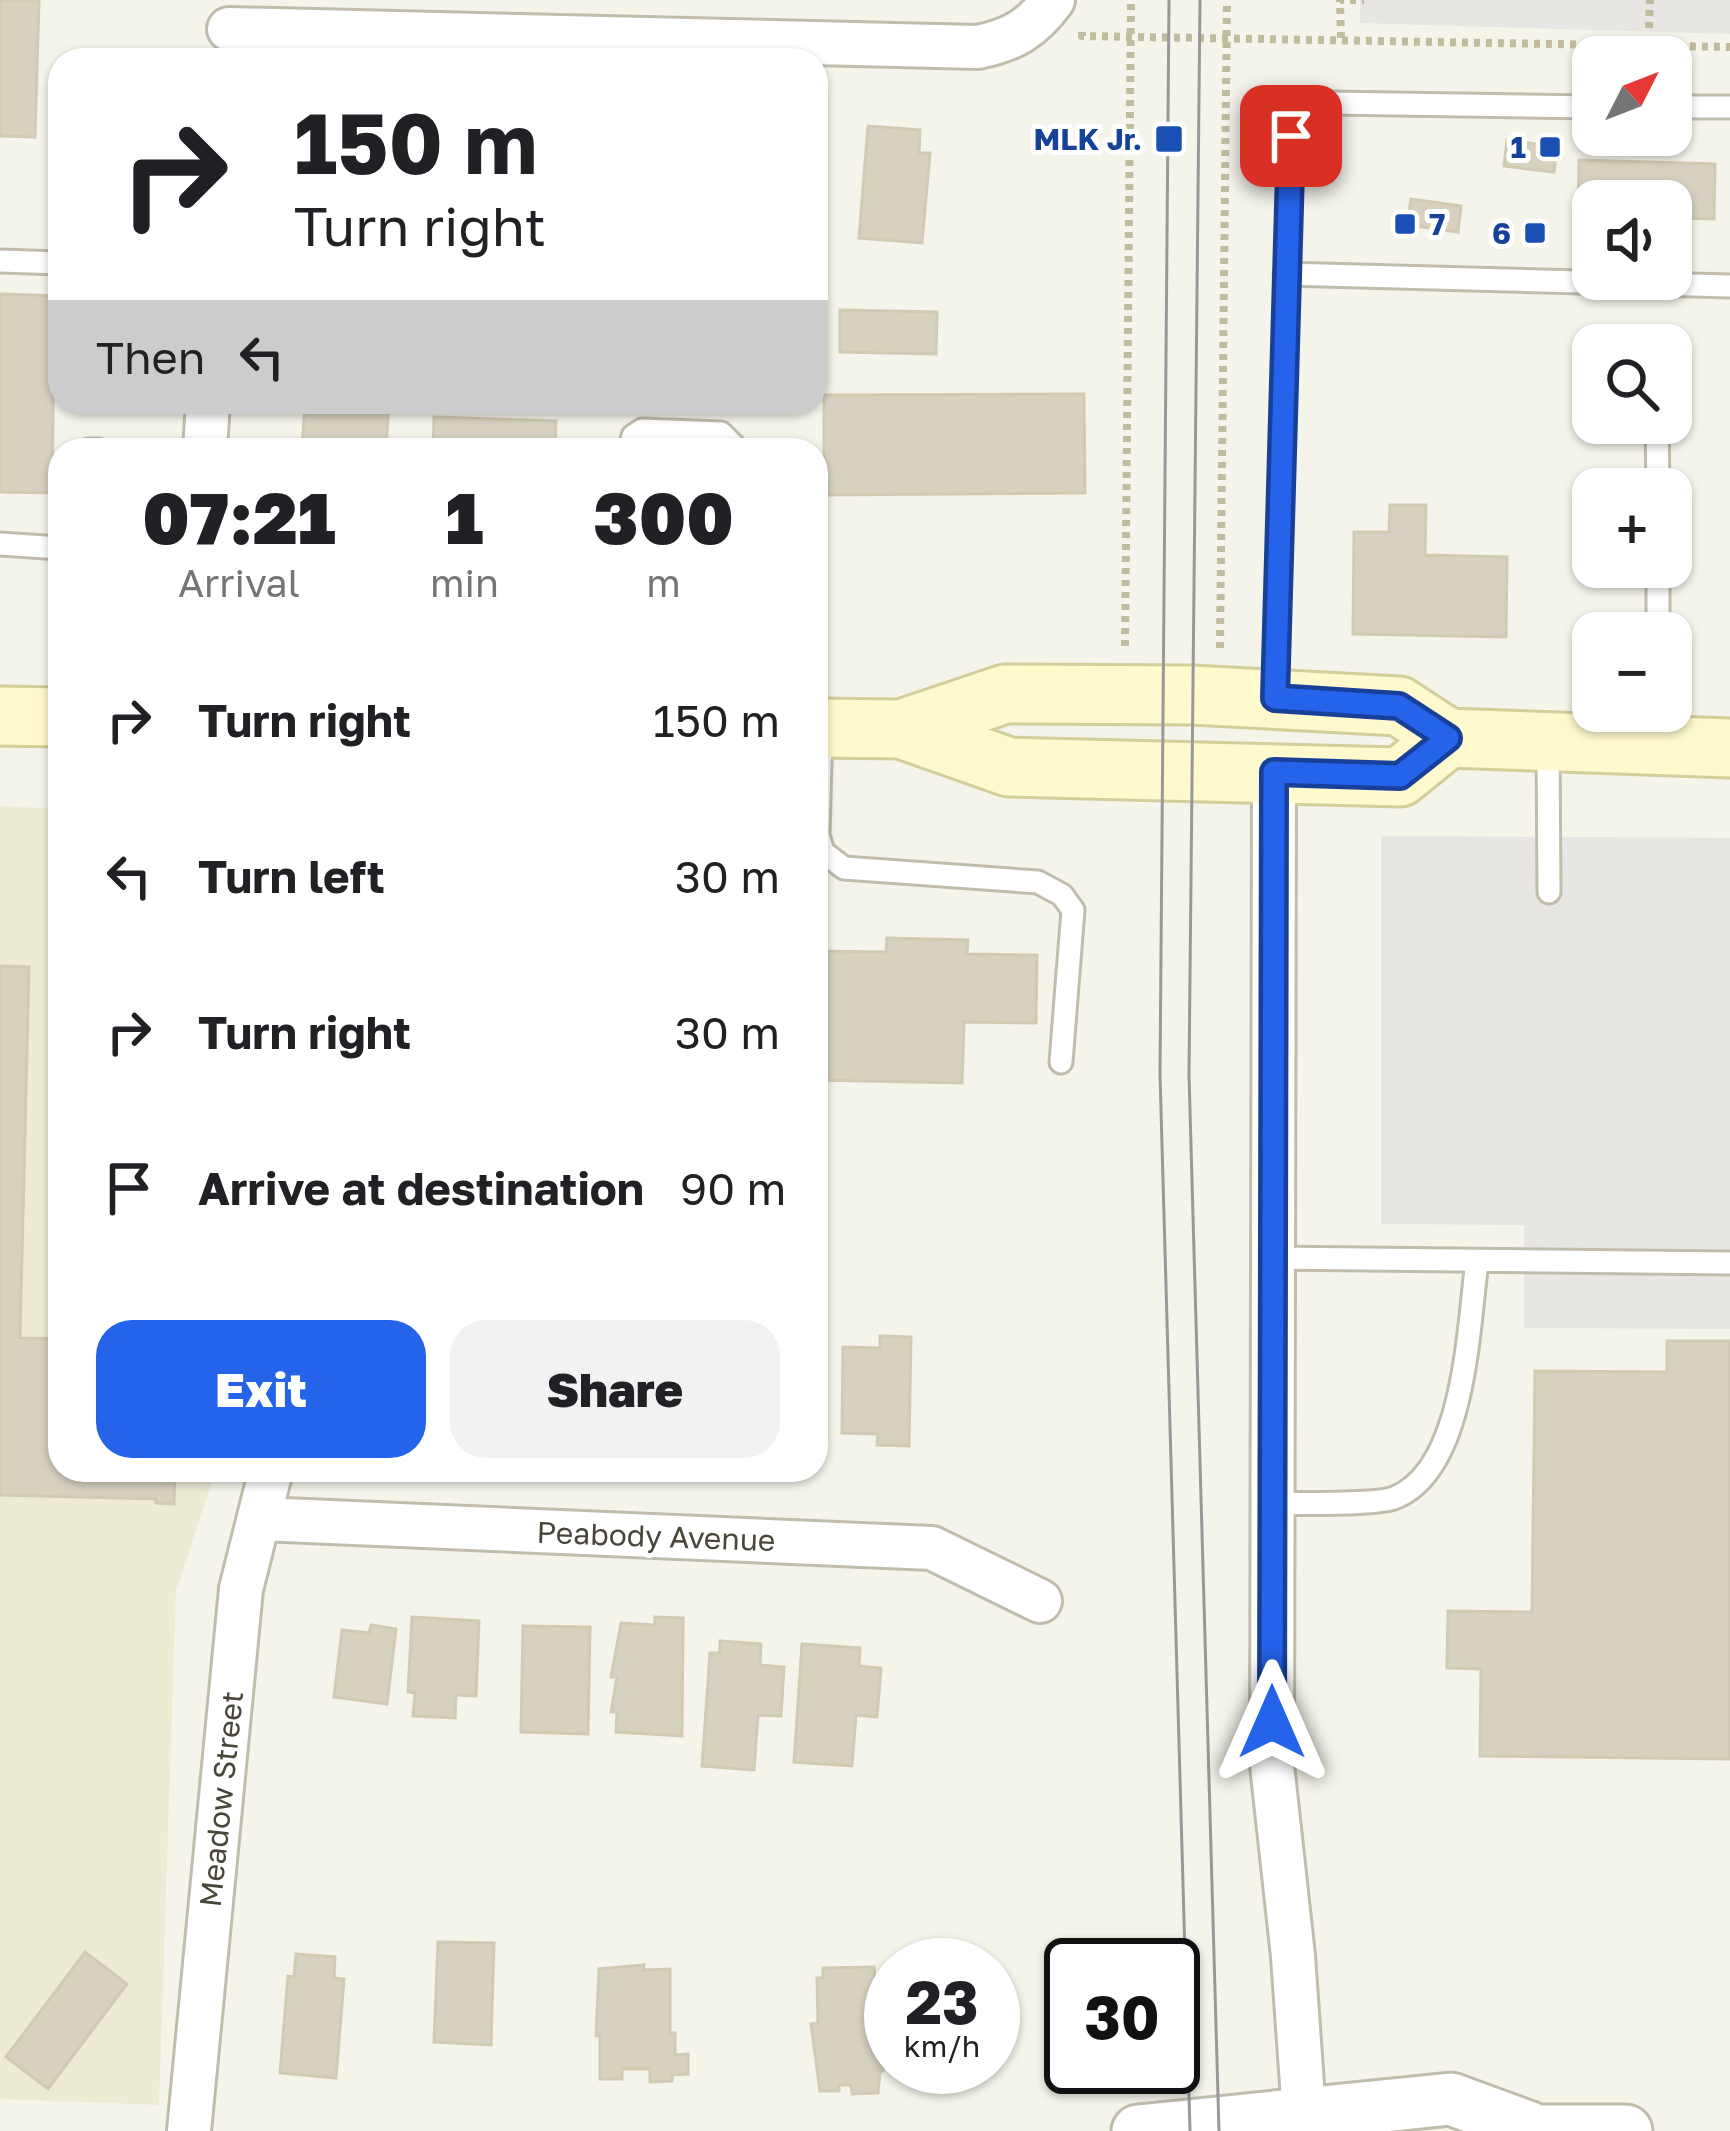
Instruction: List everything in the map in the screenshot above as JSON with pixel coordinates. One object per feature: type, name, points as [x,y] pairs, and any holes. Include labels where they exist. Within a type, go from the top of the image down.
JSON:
[{"type":"main road","points":[[901,729],[1005,694],[1275,698],[1399,706],[1448,738],[1548,742],[1658,737],[1730,748]]},
{"type":"main road","points":[[0,716],[48,718]]},
{"type":"main road","points":[[828,728],[901,729],[1009,767],[1400,776],[1448,738]]},
{"type":"street","points":[[229,30],[978,47],[1008,41],[1032,26],[1053,2]]},
{"type":"street","points":[[1274,772],[1272,1765],[1304,2113]]},
{"type":"street","name":"Meadow Street","points":[[189,2131],[241,1589],[269,1482]]},
{"type":"street","name":"Peabody Avenue","points":[[261,1520],[932,1548],[1040,1600]]},
{"type":"street","points":[[1138,2131],[1451,2098],[1525,2130],[1626,2131]]},
{"type":"lane","points":[[1275,698],[1291,136],[1306,114],[1330,103],[1572,107]]},
{"type":"lane","points":[[1692,107],[1730,107]]},
{"type":"lane","points":[[0,262],[48,263]]},
{"type":"lane","points":[[1285,274],[1730,286]]},
{"type":"lane","points":[[632,438],[642,430],[721,433],[726,438]]},
{"type":"lane","points":[[0,544],[48,547]]},
{"type":"lane","points":[[1548,742],[1549,892]]},
{"type":"lane","points":[[828,856],[844,868],[1039,882],[1062,895],[1073,910],[1061,1062]]},
{"type":"lane","points":[[1271,1258],[1730,1263]]},
{"type":"lane","points":[[1273,1504],[1394,1498],[1426,1473],[1455,1416],[1477,1262]]},
{"type":"path","points":[[1125,652],[1131,0]]},
{"type":"path","points":[[1220,655],[1226,0]]},
{"type":"path","points":[[1341,38],[1340,0],[1364,0]]},
{"type":"path","points":[[1649,28],[1650,0]]},
{"type":"path","points":[[1053,2],[1082,1],[1082,36],[1730,47]]},
{"type":"shaded area","points":[[1360,0],[1730,0],[1730,34],[1360,23]]},
{"type":"shaded area","points":[[0,806],[48,808],[48,1482],[212,1482],[176,1591],[159,2105],[0,2099]]},
{"type":"shaded area","points":[[1381,836],[1730,838],[1730,1329],[1524,1328],[1524,1225],[1381,1224]]},
{"type":"building","points":[[0,0],[39,0],[35,137],[0,136]]},
{"type":"building","points":[[868,126],[920,130],[919,153],[930,153],[922,243],[859,238]]},
{"type":"building","points":[[1507,140],[1557,147],[1554,172],[1504,166]]},
{"type":"building","points":[[1579,160],[1715,164],[1714,219],[1692,218],[1692,180],[1579,180]]},
{"type":"building","points":[[1411,199],[1461,206],[1458,232],[1407,225]]},
{"type":"building","points":[[0,294],[48,296],[48,414],[53,414],[48,493],[0,492]]},
{"type":"building","points":[[840,310],[937,312],[936,354],[840,352]]},
{"type":"building","points":[[1084,394],[1085,493],[828,495],[824,414],[828,414],[828,395]]},
{"type":"building","points":[[304,414],[388,414],[387,438],[303,438]]},
{"type":"building","points":[[434,417],[556,421],[555,438],[433,438]]},
{"type":"building","points":[[1390,505],[1426,505],[1425,555],[1507,557],[1506,637],[1353,634],[1354,532],[1389,532]]},
{"type":"building","points":[[887,938],[968,940],[967,954],[1037,955],[1036,1023],[964,1022],[962,1083],[828,1080],[828,951],[886,952]]},
{"type":"building","points":[[0,966],[29,967],[20,1338],[48,1339],[48,1482],[175,1482],[174,1504],[156,1503],[156,1499],[0,1495]]},
{"type":"building","points":[[880,1336],[911,1337],[909,1446],[877,1445],[878,1434],[842,1433],[843,1347],[880,1348]]},
{"type":"building","points":[[1667,1341],[1730,1341],[1730,1759],[1480,1756],[1481,1669],[1447,1668],[1448,1611],[1532,1612],[1535,1371],[1667,1372]]},
{"type":"building","points":[[412,1617],[479,1621],[476,1696],[456,1695],[455,1718],[413,1716],[415,1693],[408,1692]]},
{"type":"building","points":[[655,1617],[683,1618],[682,1736],[616,1732],[617,1712],[611,1712],[617,1677],[611,1677],[621,1623],[655,1625]]},
{"type":"building","points":[[371,1625],[396,1629],[387,1704],[334,1697],[342,1630],[369,1633]]},
{"type":"building","points":[[523,1626],[590,1627],[588,1734],[521,1732]]},
{"type":"building","points":[[720,1641],[761,1644],[760,1665],[784,1667],[781,1716],[758,1715],[754,1770],[702,1766],[710,1653],[720,1653]]},
{"type":"building","points":[[802,1644],[860,1648],[859,1666],[881,1668],[877,1717],[856,1715],[852,1766],[794,1762]]},
{"type":"building","points":[[438,1942],[494,1943],[491,2045],[434,2042]]},
{"type":"building","points":[[85,1952],[127,1984],[48,2089],[6,2057]]},
{"type":"building","points":[[296,1954],[335,1957],[334,1978],[344,1979],[336,2078],[280,2073],[288,1976],[294,1977]]},
{"type":"building","points":[[644,1965],[643,1970],[670,1969],[670,2033],[675,2033],[675,2055],[688,2054],[688,2074],[650,2082],[650,2069],[622,2069],[622,2079],[600,2079],[600,2036],[596,2036],[599,1969]]},
{"type":"building","points":[[864,1967],[864,2094],[852,2094],[851,2085],[839,2085],[839,2091],[820,2091],[811,2024],[818,2023],[817,1978],[823,1978],[823,1968]]},
{"type":"tram line","points":[[1169,0],[1160,1074],[1190,2131]]},
{"type":"tram line","points":[[1200,0],[1189,1075],[1219,2131]]},
{"type":"place","name":"MLK Jr.","points":[[1169,139]]},
{"type":"place","name":"1","points":[[1550,147]]},
{"type":"place","name":"7","points":[[1405,224]]},
{"type":"place","name":"6","points":[[1535,233]]},
{"type":"route","points":[[1272,1722],[1274,772],[1400,776],[1448,738],[1399,706],[1275,698],[1291,136]]}]
